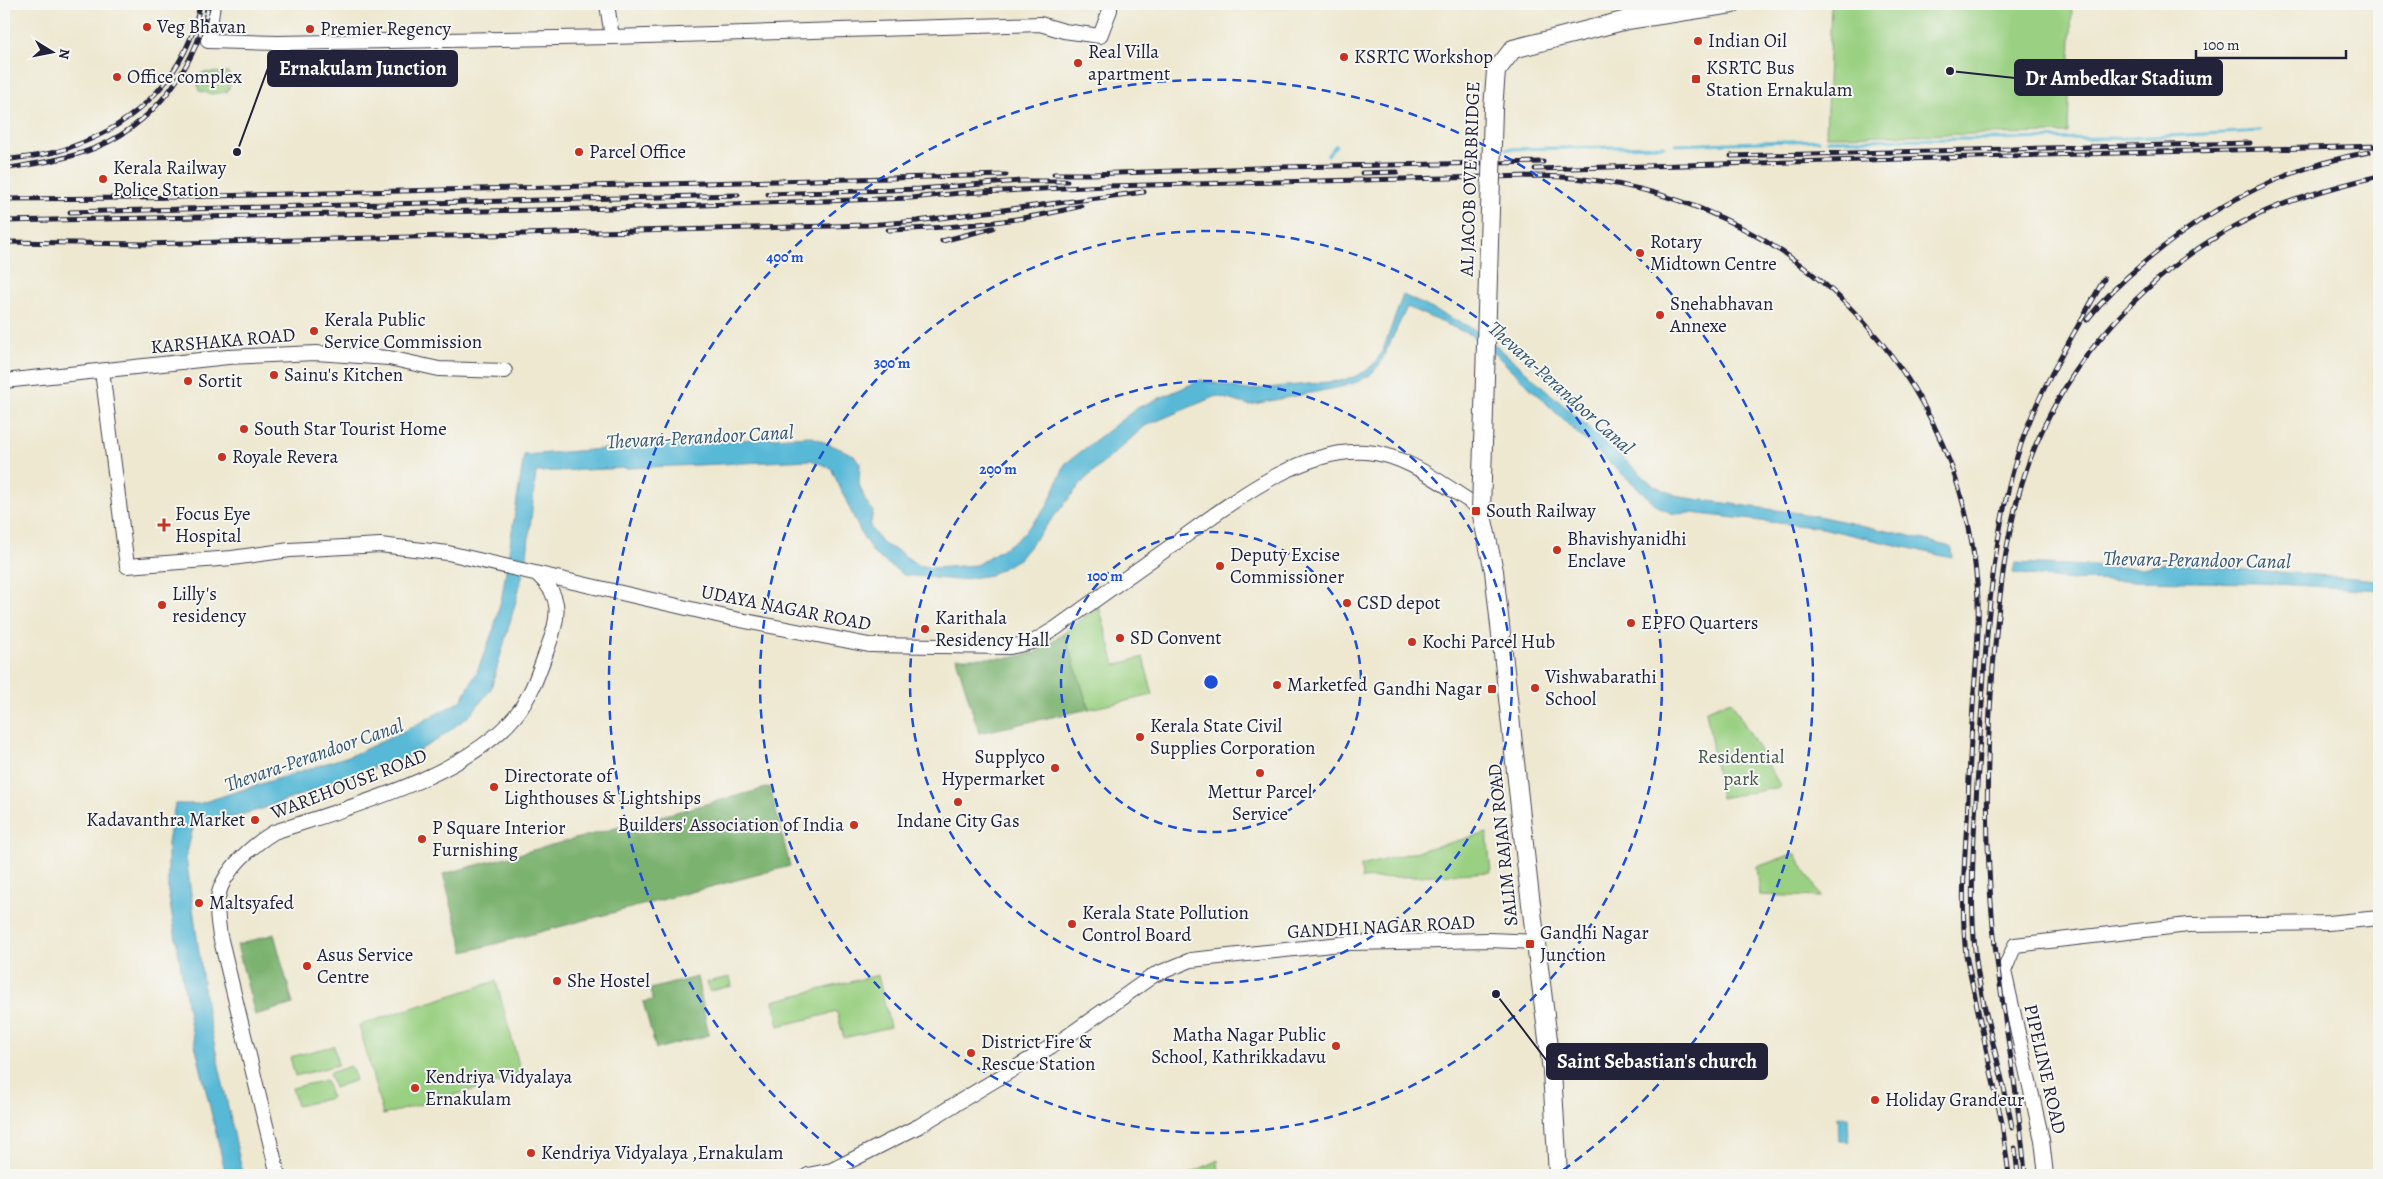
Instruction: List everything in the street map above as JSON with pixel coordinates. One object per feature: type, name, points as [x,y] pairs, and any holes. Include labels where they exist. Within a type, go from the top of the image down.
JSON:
[{"type":"main road","name":"AL JACOB OVERBRIDGE","points":[[1481,511],[1496,71],[1514,49],[1541,41],[1628,20],[1732,4]]},
{"type":"main road","name":"SALIM RAJAN ROAD","points":[[1481,511],[1494,571],[1552,1071],[1558,1175]]},
{"type":"street","points":[[213,4],[208,41],[278,43],[347,40],[612,37],[1040,24],[1064,31],[1100,36],[1110,10],[1110,4]]},
{"type":"street","points":[[607,4],[612,37]]},
{"type":"street","name":"KARSHAKA ROAD","points":[[4,380],[102,372],[228,357],[316,353],[389,358],[439,369],[505,372]]},
{"type":"street","name":"UDAYA NAGAR ROAD","points":[[102,372],[127,566],[232,558],[288,551],[380,545],[448,553],[496,563],[534,574],[861,644],[950,648],[1010,648],[1033,642],[1056,628],[1240,498],[1279,475],[1314,460],[1341,453],[1366,452],[1400,460],[1466,499],[1481,511]]},
{"type":"street","name":"WAREHOUSE ROAD","points":[[278,1175],[220,936],[217,914],[218,896],[224,880],[260,840],[274,832],[371,799],[432,774],[473,753],[502,732],[518,714],[530,691],[551,639],[555,623],[556,599],[551,586],[534,574]]},
{"type":"street","name":"PIPELINE ROAD","points":[[2046,1175],[2042,1140],[2004,971],[2016,944],[2184,926],[2328,923],[2379,918]]},
{"type":"street","name":"GANDHI NAGAR ROAD","points":[[808,1175],[832,1170],[919,1126],[1065,1038],[1154,975],[1191,960],[1350,943],[1488,940],[1536,942]]},
{"type":"green space","points":[[1831,4],[2072,4],[2068,133],[1826,136]]},
{"type":"green space","points":[[228,72],[230,82],[227,92],[211,94],[199,91],[197,79],[202,73]]},
{"type":"green space","points":[[1099,606],[1115,665],[1143,657],[1153,695],[1089,709],[1064,633]]},
{"type":"green space","points":[[1064,633],[1089,709],[979,733],[956,658],[1009,658],[1035,653]]},
{"type":"green space","name":"Residential park","points":[[1731,701],[1781,787],[1721,798],[1706,710]]},
{"type":"green space","points":[[770,787],[790,866],[464,952],[443,874]]},
{"type":"green space","points":[[1487,833],[1491,872],[1362,879],[1361,866]]},
{"type":"green space","points":[[1795,853],[1821,897],[1760,895],[1757,867]]},
{"type":"green space","points":[[274,934],[293,1004],[255,1015],[237,945]]},
{"type":"green space","points":[[878,975],[890,1027],[844,1038],[837,1012],[779,1026],[773,1001]]},
{"type":"green space","points":[[697,977],[709,1035],[656,1049],[643,1002],[653,1000],[650,989]]},
{"type":"green space","points":[[730,977],[732,986],[709,991],[707,982]]},
{"type":"green space","points":[[496,981],[522,1076],[383,1115],[359,1025]]},
{"type":"green space","points":[[334,1046],[338,1065],[295,1076],[290,1057]]},
{"type":"green space","points":[[351,1066],[356,1080],[334,1088],[329,1073]]},
{"type":"green space","points":[[326,1080],[331,1098],[297,1106],[292,1088]]},
{"type":"green space","points":[[1218,1160],[1219,1175],[1187,1175]]},
{"type":"water","name":"Thevara-Perandoor Canal","points":[[1403,295],[1472,328],[1497,346],[1653,485],[1680,497],[1813,515],[1906,535],[1951,547],[1952,558],[1822,528],[1691,513],[1674,514],[1660,508],[1577,433],[1496,355],[1471,335],[1407,307],[1380,364],[1370,375],[1357,382],[1341,387],[1249,405],[1216,396],[1145,426],[1084,480],[1019,559],[990,575],[958,580],[904,575],[874,554],[861,533],[831,468],[811,460],[536,472],[527,556],[516,601],[491,689],[470,715],[437,740],[409,756],[262,809],[193,828],[186,857],[207,1011],[243,1175],[226,1175],[191,1027],[168,892],[168,842],[175,804],[198,804],[355,754],[461,701],[477,672],[494,628],[502,596],[524,455],[810,436],[854,455],[860,464],[859,484],[866,502],[873,511],[870,527],[883,544],[898,551],[918,565],[933,568],[976,565],[1017,540],[1047,507],[1065,464],[1137,408],[1201,380],[1247,390],[1339,381],[1354,377],[1366,371],[1376,362],[1383,350]]},
{"type":"water","name":"Thevara-Perandoor Canal","points":[[2015,563],[2143,568],[2165,563],[2379,580],[2379,590],[2259,583],[2071,580],[2013,573]]},
{"type":"water","points":[[1838,1117],[1848,1117],[1849,1141],[1839,1141]]},
{"type":"waterway","points":[[1827,140],[2131,138],[2261,131]]},
{"type":"waterway","points":[[1675,145],[1819,140]]},
{"type":"waterway","points":[[1328,155],[1336,145]]},
{"type":"waterway","points":[[1506,149],[1664,146]]},
{"type":"railway","points":[[4,160],[63,150],[95,137],[117,125],[138,110],[156,93],[184,53],[194,29],[200,4]]},
{"type":"railway","points":[[4,169],[46,162],[98,147],[122,134],[143,119],[162,100],[178,79],[202,30],[209,4]]},
{"type":"railway","points":[[1731,156],[2250,143]]},
{"type":"railway","points":[[1535,169],[2379,146]]},
{"type":"railway","points":[[2087,320],[2108,296],[2138,268],[2171,241],[2223,206],[2279,179],[2308,168],[2369,152]]},
{"type":"railway","points":[[1091,174],[1282,167],[1543,162]]},
{"type":"railway","points":[[1362,173],[1397,172]]},
{"type":"railway","points":[[1054,174],[1096,174]]},
{"type":"railway","points":[[4,199],[136,198],[1006,175]]},
{"type":"railway","points":[[4,221],[581,209],[911,198],[960,193],[1107,186],[1537,176],[1621,185],[1700,208],[1772,245],[1836,294],[1890,354],[1932,422],[1962,499],[1977,583],[1978,610],[1964,871],[1964,938],[2002,1123],[2009,1175]]},
{"type":"railway","points":[[2025,1175],[2019,1113],[1993,926],[1990,894],[1987,797],[1995,642],[2004,564],[2014,512],[2029,462],[2045,425],[2065,389],[2088,355],[2114,322],[2174,266],[2208,242],[2259,214],[2310,195],[2379,176]]},
{"type":"railway","points":[[768,194],[919,189],[1021,181],[1067,181]]},
{"type":"railway","points":[[4,242],[144,244],[868,225],[917,221],[1144,192]]},
{"type":"railway","points":[[70,212],[738,195]]},
{"type":"railway","points":[[888,230],[986,223],[1058,212],[1081,206]]},
{"type":"railway","points":[[942,241],[993,228]]},
{"type":"railway","points":[[2012,1128],[1979,981],[1974,934],[1972,883],[1984,679],[1994,566],[2008,492],[2025,433],[2056,365],[2104,279]]},
{"type":"railway","points":[[2015,1148],[2018,1175]]},
{"type":"place","name":"Veg Bhavan","points":[[147,27]]},
{"type":"place","name":"Premier Regency","points":[[310,29]]},
{"type":"place","name":"Indian Oil","points":[[1698,41]]},
{"type":"place","name":"KSRTC Workshop","points":[[1344,57]]},
{"type":"place","name":"Real Villa apartment","points":[[1078,63]]},
{"type":"place","name":"Dr Ambedkar Stadium","points":[[1950,71]]},
{"type":"place","name":"Office complex","points":[[117,77]]},
{"type":"place","name":"KSRTC Bus Station Ernakulam","points":[[1696,79]]},
{"type":"place","name":"Ernakulam Junction","points":[[237,152]]},
{"type":"place","name":"Parcel Office","points":[[579,152]]},
{"type":"place","name":"Kerala Railway Police Station","points":[[103,179]]},
{"type":"place","name":"Rotary Midtown Centre","points":[[1640,253]]},
{"type":"place","name":"Snehabhavan Annexe","points":[[1660,315]]},
{"type":"place","name":"Kerala Public Service Commission","points":[[314,331]]},
{"type":"place","name":"Sainu's Kitchen","points":[[274,375]]},
{"type":"place","name":"Sortit","points":[[188,381]]},
{"type":"place","name":"South Star Tourist Home","points":[[244,429]]},
{"type":"place","name":"Royale Revera","points":[[222,457]]},
{"type":"place","name":"South Railway","points":[[1476,511]]},
{"type":"place","name":"Focus Eye Hospital","points":[[164,525]]},
{"type":"place","name":"Bhavishyanidhi Enclave","points":[[1557,550]]},
{"type":"place","name":"Deputy Excise Commissioner","points":[[1220,566]]},
{"type":"place","name":"CSD depot","points":[[1347,603]]},
{"type":"place","name":"Lilly's residency","points":[[162,605]]},
{"type":"place","name":"EPFO Quarters","points":[[1631,623]]},
{"type":"place","name":"Karithala Residency Hall","points":[[925,629]]},
{"type":"place","name":"SD Convent","points":[[1120,638]]},
{"type":"place","name":"Kochi Parcel Hub","points":[[1412,642]]},
{"type":"place","name":"Marketfed","points":[[1277,685]]},
{"type":"place","name":"Vishwabarathi School","points":[[1535,688]]},
{"type":"place","name":"Gandhi Nagar","points":[[1492,689]]},
{"type":"place","name":"Kerala State Civil Supplies Corporation","points":[[1140,737]]},
{"type":"place","name":"Supplyco Hypermarket","points":[[1055,768]]},
{"type":"place","name":"Mettur Parcel Service","points":[[1260,773]]},
{"type":"place","name":"Directorate of Lighthouses & Lightships","points":[[494,787]]},
{"type":"place","name":"Indane City Gas","points":[[958,802]]},
{"type":"place","name":"Kadavanthra Market","points":[[255,820]]},
{"type":"place","name":"Builders' Association of India","points":[[854,825]]},
{"type":"place","name":"P Square Interior Furnishing","points":[[422,839]]},
{"type":"place","name":"Maltsyafed","points":[[199,903]]},
{"type":"place","name":"Kerala State Pollution Control Board","points":[[1072,924]]},
{"type":"place","name":"Gandhi Nagar Junction","points":[[1530,944]]},
{"type":"place","name":"Asus Service Centre","points":[[307,966]]},
{"type":"place","name":"She Hostel","points":[[557,981]]},
{"type":"place","name":"Saint Sebastian's church","points":[[1496,994]]},
{"type":"place","name":"Matha Nagar Public School, Kathrikkadavu","points":[[1336,1046]]},
{"type":"place","name":"District Fire & Rescue Station","points":[[971,1053]]},
{"type":"place","name":"Kendriya Vidyalaya Ernakulam","points":[[415,1088]]},
{"type":"place","name":"Holiday Grandeur","points":[[1875,1100]]},
{"type":"place","name":"Kendriya Vidyalaya ,Ernakulam","points":[[531,1153]]}]
